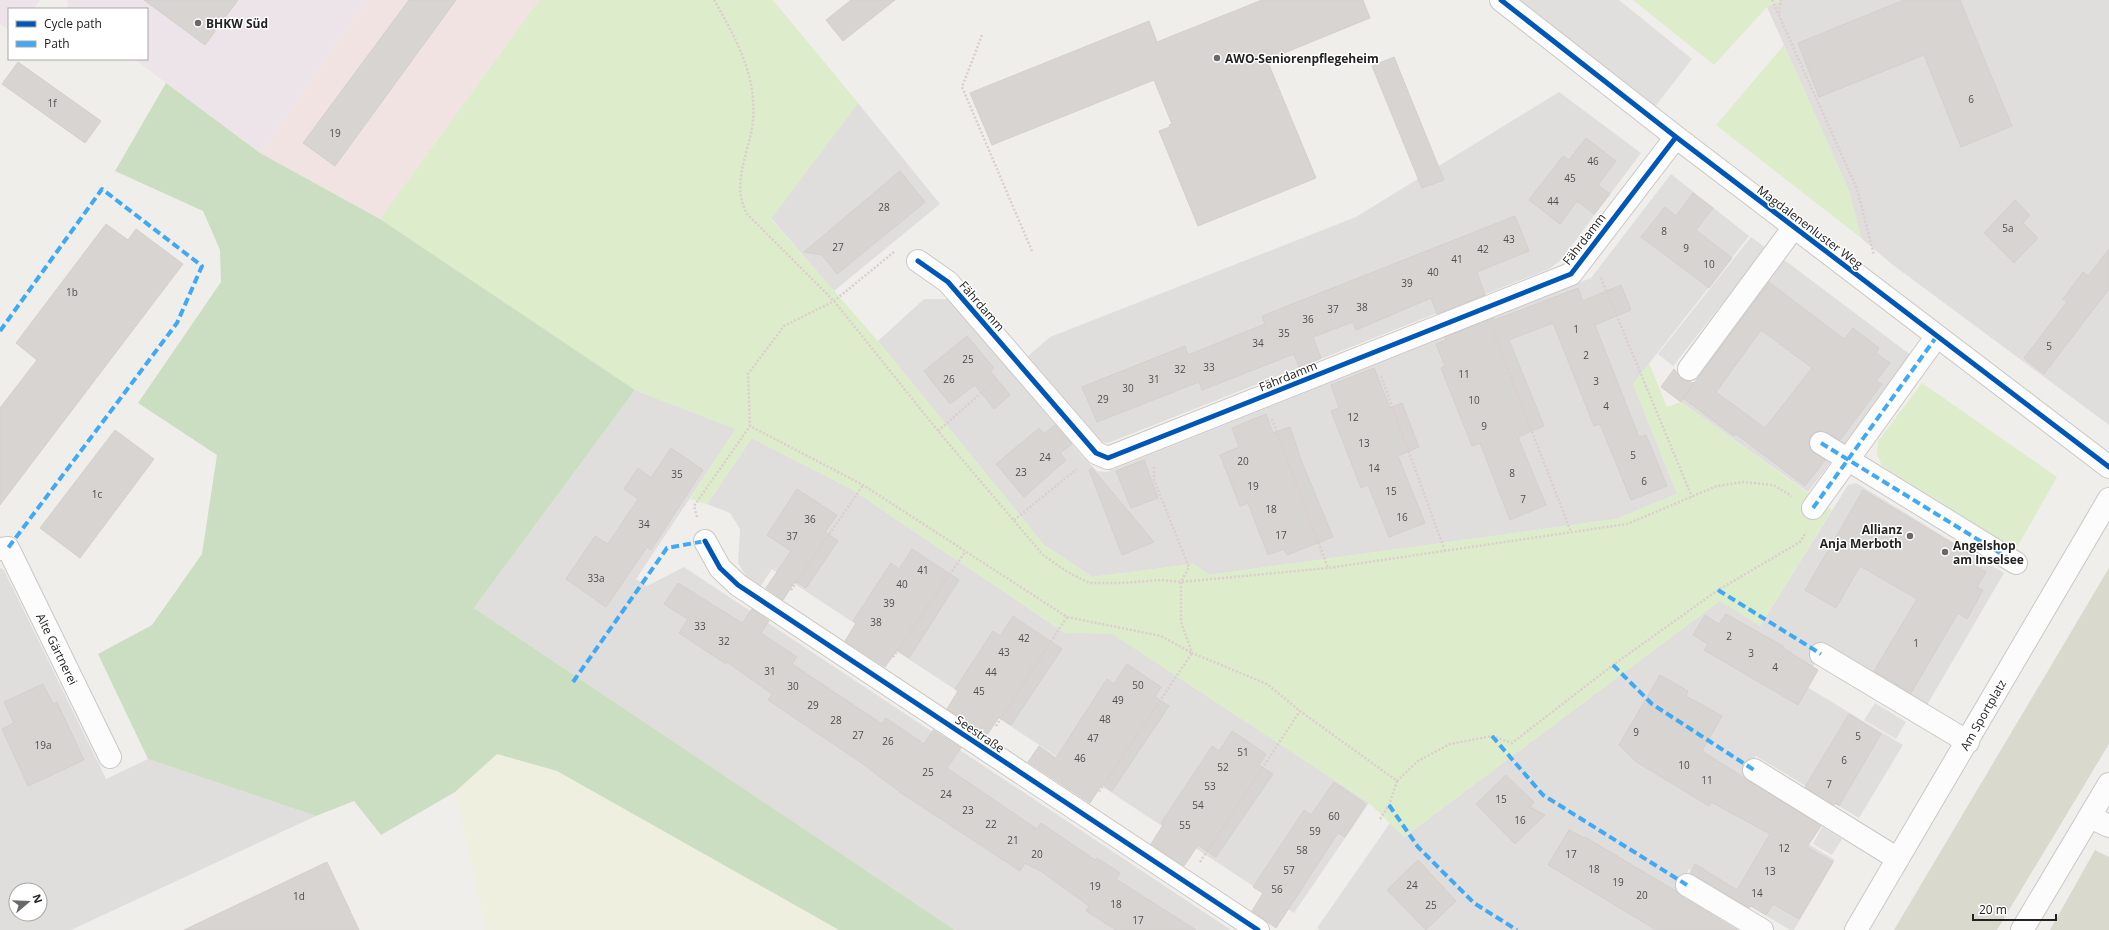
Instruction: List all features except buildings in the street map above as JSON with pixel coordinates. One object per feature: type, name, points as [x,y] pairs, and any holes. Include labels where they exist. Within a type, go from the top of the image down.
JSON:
[{"type":"street","name":"Magdalenenluster Weg","points":[[1501,0],[1676,137],[2109,466]]},
{"type":"street","name":"Fährdamm","points":[[918,261],[948,282],[1096,453],[1108,458],[1570,274],[1676,137]]},
{"type":"street","points":[[1688,369],[1794,227]]},
{"type":"street","points":[[1813,508],[1937,336]]},
{"type":"street","points":[[1820,443],[2016,563]]},
{"type":"street","name":"Am Sportplatz","points":[[1856,930],[1968,742],[2109,499]]},
{"type":"street","name":"Seestraße","points":[[705,541],[720,568],[738,586],[1258,930]]},
{"type":"street","name":"Alte Gärtnerei","points":[[0,549],[8,548],[110,757]]},
{"type":"street","points":[[1821,654],[1968,742]]},
{"type":"street","points":[[1754,770],[1898,860]]},
{"type":"street","points":[[2022,930],[2109,784]]},
{"type":"street","points":[[2090,816],[2109,826]]},
{"type":"street","points":[[1687,885],[1762,930]]},
{"type":"path","points":[[714,0],[739,44],[751,81],[753,119],[739,189],[741,202],[747,214],[834,301],[938,431],[1044,555],[1066,571],[1089,583],[1122,583],[1161,580],[1181,582],[1328,568],[1627,524],[1717,486],[1743,482],[1773,485],[1813,508],[1813,520],[1800,542],[1718,590],[1613,665],[1512,743],[1492,736],[1450,744],[1418,761],[1397,781],[1389,805],[1380,819]]},
{"type":"path","points":[[1772,0],[1817,104],[1857,189],[1876,261]]},
{"type":"path","points":[[1778,14],[1781,0]]},
{"type":"path","points":[[982,35],[962,87],[1032,251]]},
{"type":"path","points":[[1589,250],[1692,497]]},
{"type":"path","points":[[705,541],[694,506],[750,426],[748,374],[784,326],[834,301],[894,251],[918,261]]},
{"type":"path","points":[[1485,308],[1571,532]]},
{"type":"path","points":[[1372,353],[1445,551]]},
{"type":"path","points":[[938,431],[1017,362]]},
{"type":"path","points":[[1263,396],[1328,568]]},
{"type":"path","points":[[750,426],[863,485],[1067,617],[1161,636],[1192,653],[1267,684],[1300,711],[1397,781]]},
{"type":"path","points":[[1145,443],[1155,470],[1154,480],[1189,567],[1181,582],[1180,622],[1192,653]]},
{"type":"path","points":[[1014,520],[1096,453]]},
{"type":"path","points":[[777,611],[863,485]]},
{"type":"path","points":[[878,678],[965,552]]},
{"type":"path","points":[[982,747],[1067,617]]},
{"type":"path","points":[[1084,815],[1192,653]]},
{"type":"path","points":[[1186,883],[1300,711]]},
{"type":"shaded area","points":[[0,0],[40,0],[35,8],[8,8],[8,29],[0,24]]},
{"type":"shaded area","points":[[67,0],[368,0],[260,153],[135,60],[148,60],[148,8],[68,8]]},
{"type":"shaded area","points":[[368,0],[539,0],[380,219],[260,153]]},
{"type":"shaded area","points":[[1519,0],[1619,0],[1692,59],[1654,108]]},
{"type":"shaded area","points":[[1782,0],[2109,0],[2109,425],[1893,265],[1861,238],[1849,191],[1767,7]]},
{"type":"shaded area","points":[[1559,92],[1641,153],[1561,260],[1549,269],[1108,443],[1102,442],[1028,356],[1050,337],[1356,217]]},
{"type":"shaded area","points":[[858,103],[940,204],[834,291],[771,218]]},
{"type":"shaded area","points":[[1671,174],[1749,236],[1633,384],[1677,494],[1616,519],[1209,575],[1193,564],[1092,577],[1044,545],[878,341],[924,299],[948,299],[1082,456],[1097,471],[1107,472],[1591,278]]},
{"type":"shaded area","points":[[1751,237],[1766,248],[1673,366],[1658,354]]},
{"type":"shaded area","points":[[1783,259],[1912,356],[1808,492],[1681,402]]},
{"type":"shaded area","points":[[635,390],[736,429],[636,579],[647,586],[684,567],[1231,930],[955,930],[474,608]]},
{"type":"shaded area","points":[[752,438],[853,490],[1065,633],[1112,633],[1369,803],[1294,913],[772,569],[760,587],[748,579],[738,563],[740,529],[730,513],[707,504]]},
{"type":"shaded area","points":[[1856,483],[2004,573],[1927,705],[1826,645],[1802,684],[1903,745],[1859,818],[1756,756],[1730,797],[1835,860],[1794,930],[1790,930],[1689,869],[1665,912],[1696,930],[1320,930],[1317,928],[1390,823],[1404,837],[1720,600],[1760,626],[1848,485]]},
{"type":"shaded area","points":[[0,568],[4,570],[106,779],[148,759],[316,816],[71,930],[0,930]]},
{"type":"shaded area","points":[[2109,568],[2109,744],[1997,930],[1894,930]]},
{"type":"shaded area","points":[[1875,703],[1906,722],[1896,739],[1864,720]]},
{"type":"shaded area","points":[[1822,827],[1842,839],[1832,855],[1813,844]]},
{"type":"shaded area","points":[[2095,850],[2109,857],[2109,930],[2050,930]]},
{"type":"green space","points":[[539,0],[773,0],[858,103],[771,219],[878,341],[1044,545],[1092,577],[1193,564],[1209,575],[1616,519],[1677,494],[1633,384],[1649,363],[1667,407],[1681,402],[1832,510],[1760,626],[1720,601],[1404,837],[1369,803],[1112,634],[1065,633],[853,490],[752,438],[707,504],[690,499],[735,429],[635,390],[380,219]]},
{"type":"green space","points":[[1633,0],[1782,0],[1767,7],[1714,65]]},
{"type":"green space","points":[[1784,45],[1849,191],[1861,238],[1716,125]]},
{"type":"green space","points":[[166,83],[260,153],[380,219],[635,390],[474,608],[955,930],[839,930],[557,771],[497,754],[455,792],[381,835],[354,801],[316,816],[148,759],[98,654],[152,625],[202,554],[217,455],[138,403],[221,282],[220,250],[203,211],[115,171]]},
{"type":"green space","points":[[1922,383],[2057,477],[2016,549],[1882,466],[1877,455],[1878,441]]},
{"type":"green space","points":[[497,754],[557,771],[838,930],[486,930],[455,792]]},
{"type":"marked path","points":[[0,331],[102,189],[202,266],[177,323],[8,548]]},
{"type":"marked path","points":[[1813,508],[1937,336]]},
{"type":"marked path","points":[[1821,443],[2016,563]]},
{"type":"marked path","points":[[573,682],[667,548],[705,541],[706,545]]},
{"type":"marked path","points":[[1718,590],[1821,654]]},
{"type":"marked path","points":[[1613,665],[1652,704],[1754,770]]},
{"type":"marked path","points":[[1492,736],[1543,795],[1687,885]]},
{"type":"marked path","points":[[1389,805],[1418,847],[1474,903],[1517,930]]},
{"type":"cycle path","points":[[1501,0],[1676,137],[2109,467]]},
{"type":"cycle path","points":[[918,261],[948,282],[1096,453],[1108,458],[1571,274],[1676,137]]},
{"type":"cycle path","points":[[705,541],[720,568],[738,585],[1258,930]]},
{"type":"place","name":"BHKW Süd","points":[[198,23]]},
{"type":"place","name":"AWO-Seniorenpflegeheim","points":[[1217,58]]},
{"type":"place","name":"Allianz Anja Merboth","points":[[1910,536]]},
{"type":"place","name":"Angelshop am Inselsee","points":[[1945,552]]}]
